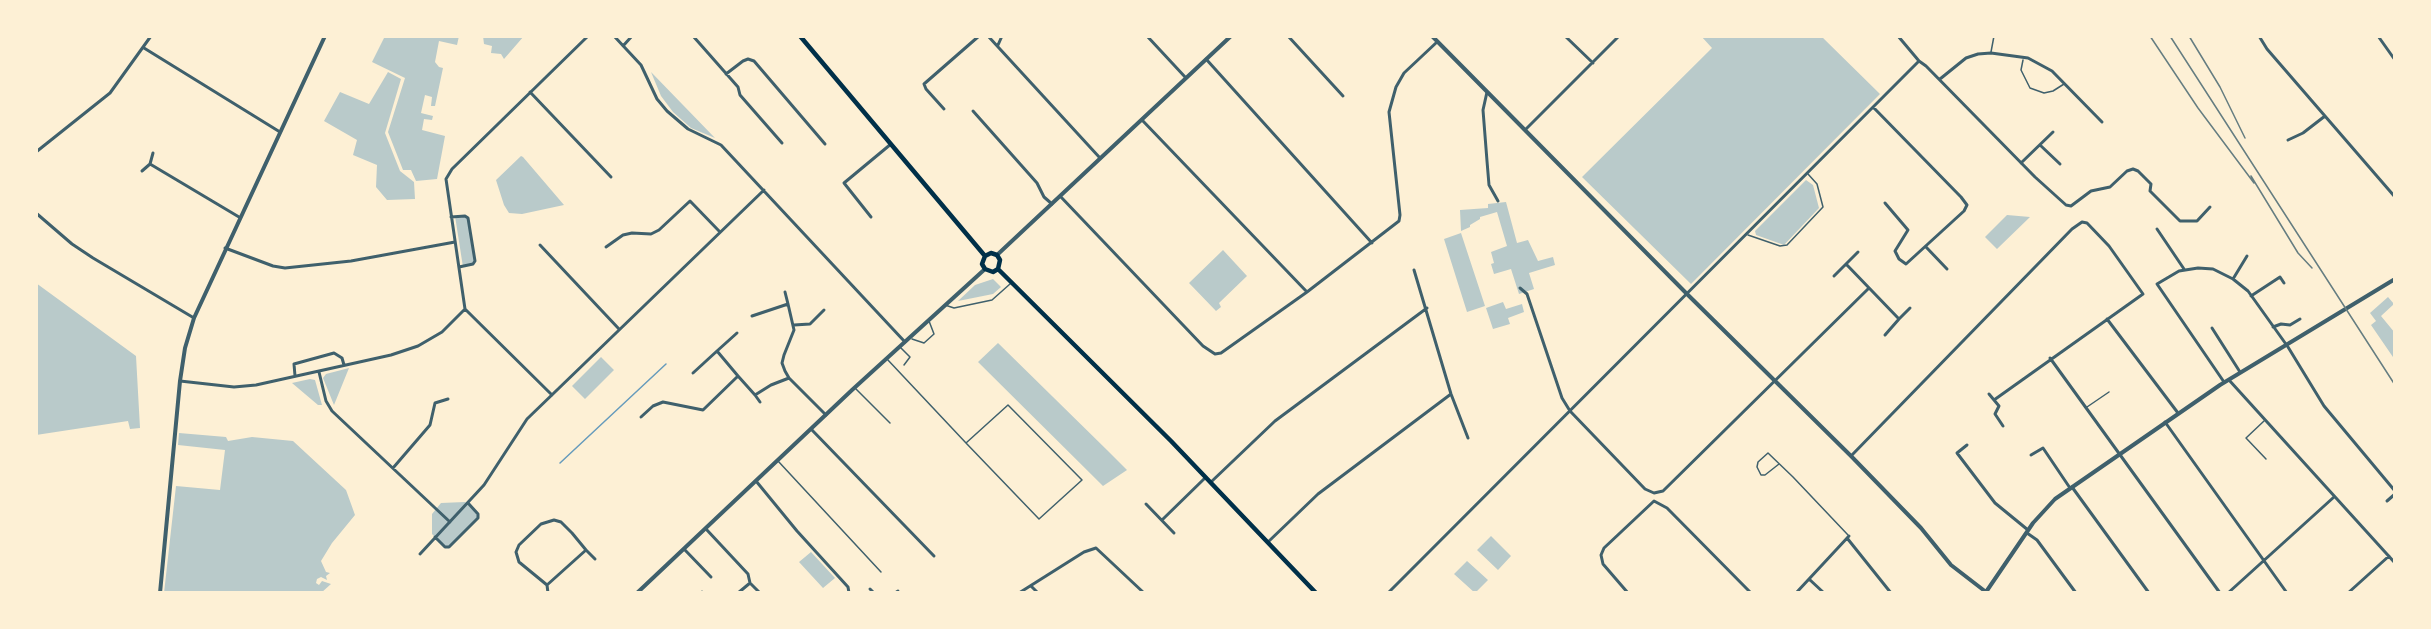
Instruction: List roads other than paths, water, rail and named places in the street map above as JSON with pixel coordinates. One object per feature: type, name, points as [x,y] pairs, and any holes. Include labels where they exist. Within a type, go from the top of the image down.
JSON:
[{"type":"main road","points":[[800,36],[985,256]]},
{"type":"main road","points":[[997,255],[1000,260],[998,269],[993,272],[985,269],[982,264],[985,256],[997,255]]},
{"type":"main road","points":[[998,269],[1316,593]]},
{"type":"street","points":[[36,152],[110,93],[151,36]]},
{"type":"street","points":[[160,593],[185,348],[194,318],[225,248],[325,36]]},
{"type":"street","points":[[552,395],[465,309],[446,179],[447,174],[588,36]]},
{"type":"street","points":[[614,36],[641,65],[657,99],[667,111],[688,129],[721,146],[904,342]]},
{"type":"street","points":[[623,46],[632,36]]},
{"type":"street","points":[[693,36],[738,87],[740,95],[782,143]]},
{"type":"street","points":[[944,109],[924,84],[980,36]]},
{"type":"street","points":[[988,36],[1100,158]]},
{"type":"street","points":[[997,46],[1002,36]]},
{"type":"street","points":[[1147,36],[1186,78]]},
{"type":"street","points":[[997,255],[1231,36]]},
{"type":"street","points":[[1288,36],[1343,96]]},
{"type":"street","points":[[1432,36],[1851,456],[1921,528],[1951,565],[1986,593],[2027,531],[2048,506],[2071,488],[2228,379],[2395,279]]},
{"type":"street","points":[[1565,36],[1593,63]]},
{"type":"street","points":[[1525,130],[1619,36]]},
{"type":"street","points":[[1898,36],[1919,62],[1940,79],[2021,163],[2066,205],[2071,206],[2085,194],[2110,187],[2127,171],[2133,169],[2151,184],[2150,191],[2180,221],[2197,221],[2210,207]]},
{"type":"street","points":[[2259,36],[2267,50],[2395,197]]},
{"type":"street","points":[[2378,36],[2395,60]]},
{"type":"street","points":[[1060,196],[1203,346],[1215,354],[1228,350],[1396,225],[1400,218],[1389,122],[1392,101],[1404,73],[1437,42]]},
{"type":"street","points":[[143,47],[280,132]]},
{"type":"street","points":[[1940,79],[1965,58],[1991,53],[2024,57],[2044,65],[2102,122]]},
{"type":"street","points":[[726,75],[748,58],[754,61],[825,144]]},
{"type":"street","points":[[1206,59],[1372,243]]},
{"type":"street","points":[[1388,593],[1919,62]]},
{"type":"street","points":[[530,92],[611,177]]},
{"type":"street","points":[[1487,92],[1483,110],[1490,185],[1498,201]]},
{"type":"street","points":[[1874,107],[1966,202],[1964,211],[1908,263],[1899,259],[1895,248],[1908,230],[1885,203]]},
{"type":"street","points":[[973,111],[1037,183],[1044,197],[1052,204]]},
{"type":"street","points":[[2288,140],[2303,133],[2325,116]]},
{"type":"street","points":[[1142,120],[1307,292]]},
{"type":"street","points":[[2021,163],[2053,132]]},
{"type":"street","points":[[871,217],[844,183],[891,144]]},
{"type":"street","points":[[2040,145],[2060,164]]},
{"type":"street","points":[[142,171],[150,164],[153,153]]},
{"type":"street","points":[[150,164],[239,217]]},
{"type":"street","points":[[420,554],[484,485],[527,419],[764,190]]},
{"type":"street","points":[[606,247],[623,235],[651,234],[659,230],[690,201],[720,232]]},
{"type":"street","points":[[36,213],[79,249],[194,318]]},
{"type":"street","points":[[451,217],[465,216],[468,218],[475,261],[473,264],[459,267]]},
{"type":"street","points":[[1851,456],[2072,229],[2080,223],[2087,223],[2100,236],[2143,292],[1994,400]]},
{"type":"street","points":[[2157,229],[2184,269]]},
{"type":"street","points":[[225,248],[273,266],[285,268],[351,261],[455,242]]},
{"type":"street","points":[[540,245],[620,329]]},
{"type":"street","points":[[1926,247],[1947,269]]},
{"type":"street","points":[[1834,276],[1858,252]]},
{"type":"street","points":[[2233,279],[2247,256]]},
{"type":"street","points":[[1846,264],[1899,318]]},
{"type":"street","points":[[2224,382],[2157,285],[2184,269],[2206,268],[2233,279],[2251,296],[2286,344],[2324,406],[2395,493],[2387,501]]},
{"type":"street","points":[[637,593],[886,358],[985,269]]},
{"type":"street","points":[[1414,270],[1451,394],[1468,438]]},
{"type":"street","points":[[2251,296],[2280,277],[2284,284]]},
{"type":"street","points":[[1520,288],[1527,294],[1562,398],[1570,411],[1645,489],[1654,493],[1663,491],[1869,288]]},
{"type":"street","points":[[785,292],[794,325],[782,363],[789,378],[826,415]]},
{"type":"street","points":[[752,316],[788,304]]},
{"type":"street","points":[[1209,483],[1275,421],[1427,308]]},
{"type":"street","points":[[1885,335],[1910,308]]},
{"type":"street","points":[[180,381],[234,387],[256,385],[319,372],[418,346],[442,332],[465,309]]},
{"type":"street","points":[[794,325],[810,324],[824,310]]},
{"type":"street","points":[[2107,319],[2178,413]]},
{"type":"street","points":[[2273,327],[2295,323],[2300,319]]},
{"type":"street","points":[[2212,328],[2240,372]]},
{"type":"street","points":[[693,373],[737,333]]},
{"type":"street","points":[[717,351],[760,402]]},
{"type":"street","points":[[294,376],[294,364],[334,353],[342,358],[344,365]]},
{"type":"street","points":[[2050,358],[2220,593]]},
{"type":"street","points":[[319,372],[326,401],[332,411],[450,522]]},
{"type":"street","points":[[641,417],[653,406],[663,402],[703,410],[738,376]]},
{"type":"street","points":[[755,395],[789,378]]},
{"type":"street","points":[[2228,379],[2395,563]]},
{"type":"street","points":[[1267,543],[1318,494],[1451,394]]},
{"type":"street","points":[[1989,394],[1999,406],[1995,414],[2003,426]]},
{"type":"street","points":[[393,468],[430,425],[435,403],[448,399]]},
{"type":"street","points":[[2165,422],[2287,593]]},
{"type":"street","points":[[811,429],[933,556]]},
{"type":"street","points":[[1966,445],[1957,453],[1995,503],[2037,540],[2076,593]]},
{"type":"street","points":[[2031,455],[2043,448],[2149,593]]},
{"type":"street","points":[[1162,520],[1205,478]]},
{"type":"street","points":[[756,481],[797,531],[848,587],[849,593]]},
{"type":"street","points":[[2228,593],[2334,497]]},
{"type":"street","points":[[1628,593],[1603,564],[1600,555],[1604,548],[1654,501],[1667,508],[1751,593]]},
{"type":"street","points":[[435,537],[445,547],[448,547],[478,518],[478,514],[468,503]]},
{"type":"street","points":[[1146,504],[1174,533]]},
{"type":"street","points":[[548,593],[547,585],[523,566],[516,557],[519,545],[541,524],[549,520],[561,522],[595,559]]},
{"type":"street","points":[[706,529],[748,574],[750,583],[760,593]]},
{"type":"street","points":[[1796,593],[1848,537],[1891,593]]},
{"type":"street","points":[[1019,593],[1084,552],[1096,548],[1144,593]]},
{"type":"street","points":[[684,549],[711,577]]},
{"type":"street","points":[[547,585],[586,550]]},
{"type":"street","points":[[2348,593],[2389,556]]},
{"type":"street","points":[[1809,579],[1824,593]]},
{"type":"street","points":[[738,593],[750,583]]},
{"type":"street","points":[[1031,585],[1038,593]]},
{"type":"street","points":[[870,589],[873,593]]},
{"type":"lane","points":[[1991,53],[1994,36]]},
{"type":"lane","points":[[2024,57],[2021,70],[2030,88],[2044,93],[2053,91],[2064,84]]},
{"type":"lane","points":[[1747,234],[1780,246],[1787,245],[1823,207],[1817,184],[1808,173]]},
{"type":"lane","points":[[945,305],[954,308],[992,300],[1011,283]]},
{"type":"lane","points":[[909,338],[924,343],[934,334],[929,320]]},
{"type":"lane","points":[[900,347],[910,357],[904,365]]},
{"type":"lane","points":[[886,358],[966,443],[1039,519],[1082,480],[1008,405],[966,443]]},
{"type":"lane","points":[[855,387],[890,423]]},
{"type":"lane","points":[[2086,408],[2109,392]]},
{"type":"lane","points":[[2264,420],[2246,438],[2265,459]]},
{"type":"lane","points":[[1779,464],[1765,475],[1759,472],[1758,462],[1768,453],[1779,464],[1848,537]]},
{"type":"lane","points":[[778,460],[881,572]]},
{"type":"waterway","points":[[560,463],[666,364]]},
{"type":"railway","points":[[2150,36],[2198,108],[2254,183]]},
{"type":"railway","points":[[2170,36],[2395,385]]},
{"type":"railway","points":[[2189,36],[2220,87],[2245,138]]},
{"type":"railway","points":[[2251,176],[2298,253],[2312,268]]}]
